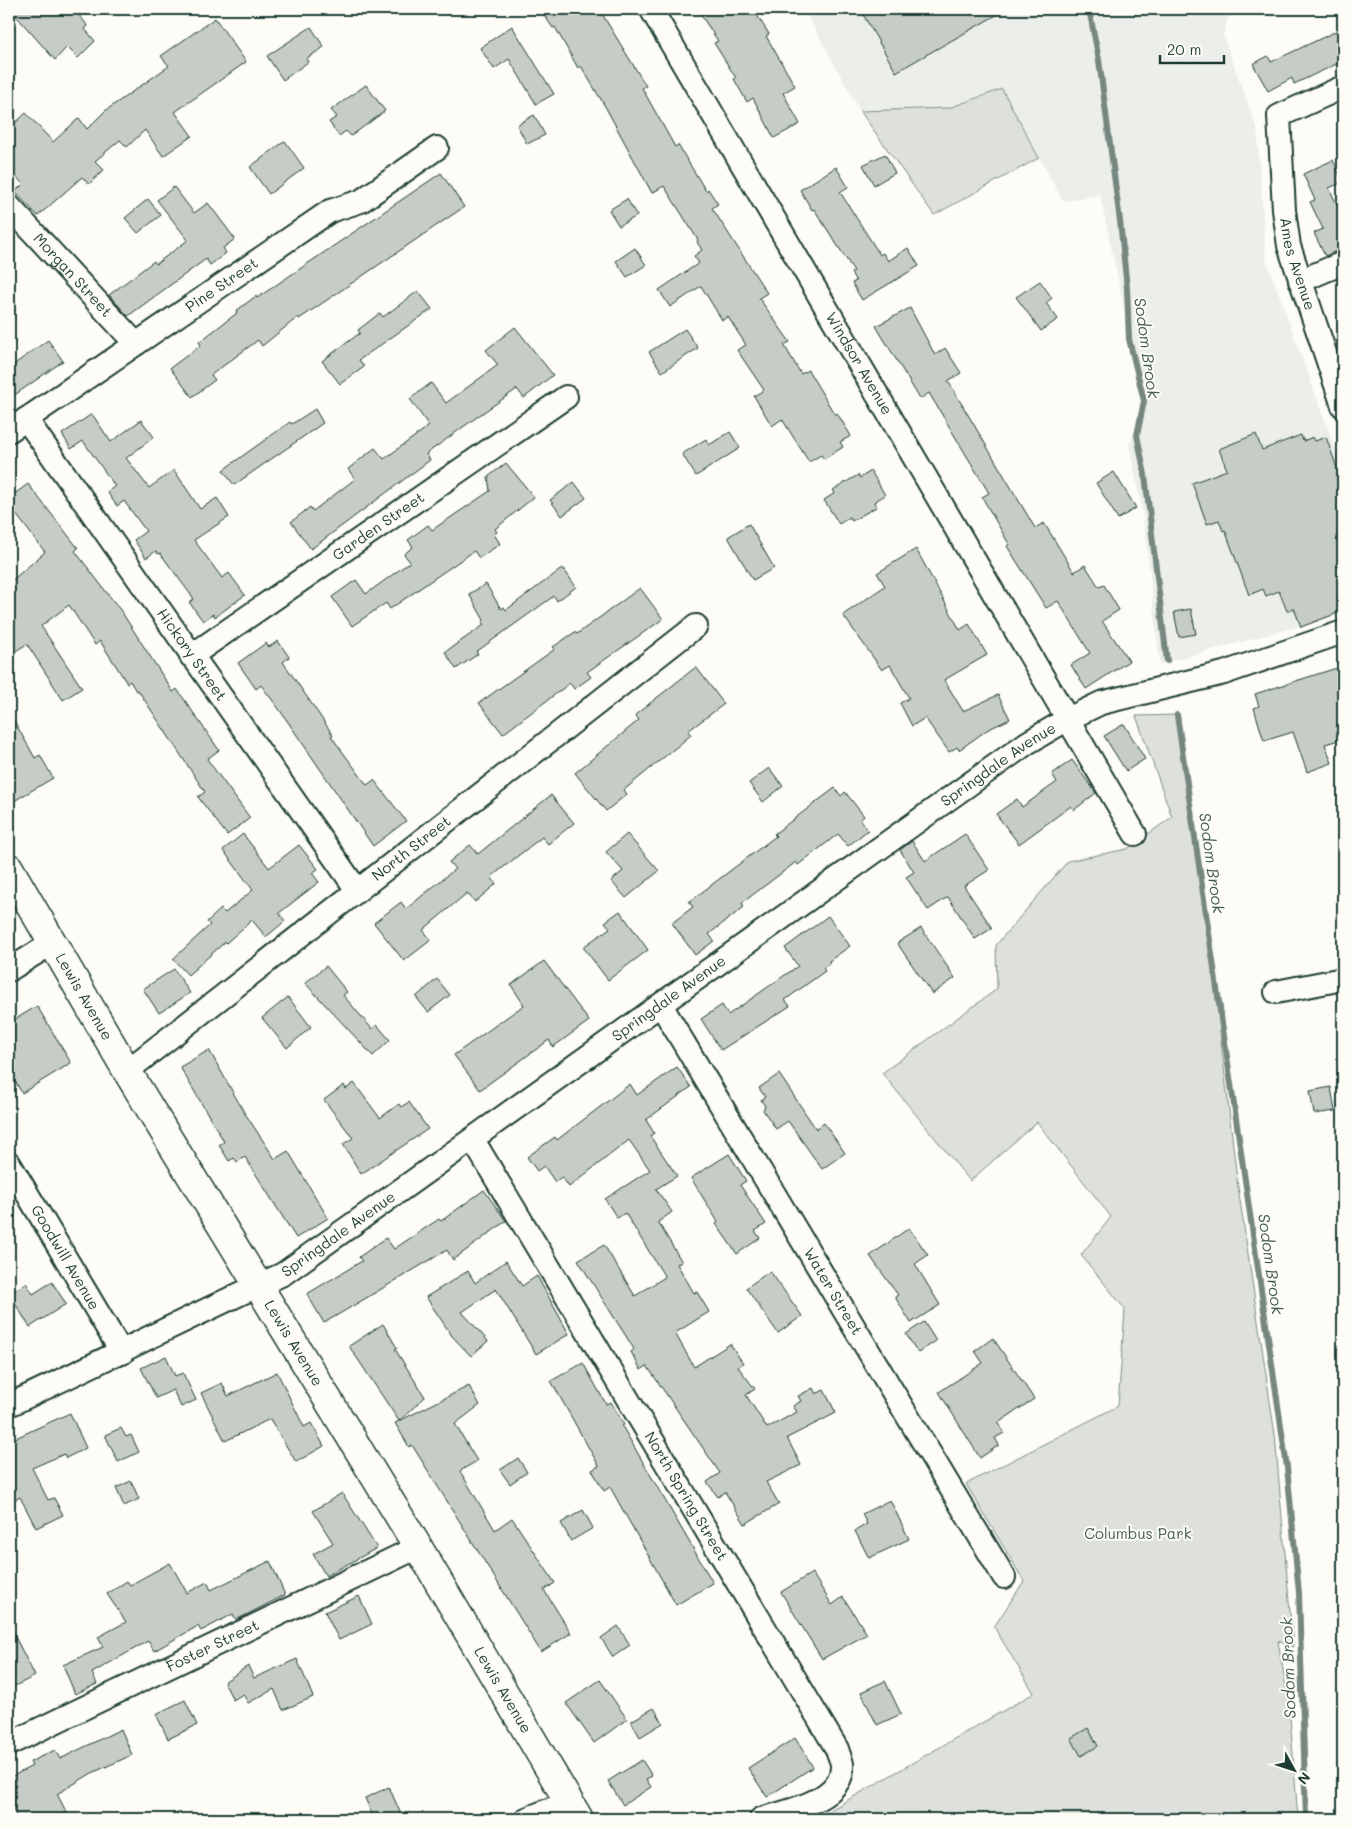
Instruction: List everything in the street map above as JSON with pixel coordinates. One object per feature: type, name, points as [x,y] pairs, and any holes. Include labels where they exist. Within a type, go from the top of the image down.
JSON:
[{"type":"main road","name":"Lewis Avenue","points":[[9,868],[54,942],[127,1071],[418,1547],[574,1810]]},
{"type":"street","name":"Windsor Avenue","points":[[651,9],[1135,834]]},
{"type":"street","name":"Ames Avenue","points":[[1343,87],[1278,116],[1284,210],[1289,246],[1343,406]]},
{"type":"street","name":"Pine Street","points":[[18,425],[330,211],[361,201],[437,148]]},
{"type":"street","name":"Morgan Street","points":[[9,206],[136,344]]},
{"type":"street","points":[[1300,281],[1343,263]]},
{"type":"street","name":"Garden Street","points":[[191,656],[566,397]]},
{"type":"street","name":"Hickory Street","points":[[18,425],[191,656],[357,890]]},
{"type":"street","name":"North Street","points":[[127,1071],[696,626]]},
{"type":"street","name":"Springdale Avenue","points":[[9,1405],[122,1353],[160,1331],[258,1287],[309,1257],[1027,743],[1068,719],[1101,703],[1224,673],[1343,632]]},
{"type":"street","points":[[9,970],[54,942]]},
{"type":"street","points":[[1276,992],[1343,979]]},
{"type":"street","name":"Water Street","points":[[661,1005],[1004,1577]]},
{"type":"street","name":"North Spring Street","points":[[473,1140],[837,1749],[842,1764],[838,1780],[830,1791],[817,1801],[761,1819]]},
{"type":"street","name":"Goodwill Avenue","points":[[9,1163],[122,1353]]},
{"type":"street","name":"Foster Street","points":[[9,1744],[418,1547]]},
{"type":"street","points":[[526,1819],[574,1810]]},
{"type":"shaded area","points":[[804,9],[1231,9],[1223,35],[1257,129],[1266,259],[1343,470],[1343,614],[1160,664],[1143,513],[1129,446],[1144,401],[1100,195],[1063,201],[1002,89],[949,108],[860,111]]},
{"type":"green space","points":[[1002,89],[1039,158],[934,215],[860,111],[949,108]]},
{"type":"green space","name":"Columbus Park","points":[[1177,715],[1208,928],[1237,1180],[1275,1435],[1293,1647],[1278,1641],[1289,1704],[1298,1819],[823,1819],[827,1812],[1034,1693],[994,1627],[1024,1581],[966,1484],[1118,1406],[1125,1309],[1081,1255],[1111,1217],[1037,1122],[970,1181],[882,1073],[997,989],[996,945],[1068,861],[1127,849],[1172,817],[1136,716]]},
{"type":"building","points":[[10,9],[74,9],[88,26],[85,29],[95,41],[78,58],[67,47],[55,60]]},
{"type":"building","points":[[540,9],[599,9],[646,86],[642,88],[675,147],[678,145],[706,191],[708,189],[718,204],[712,208],[767,293],[759,298],[790,342],[784,345],[801,374],[808,370],[835,415],[837,413],[851,436],[840,442],[843,447],[824,459],[821,455],[809,462],[782,419],[772,426],[754,396],[764,390],[737,350],[746,345],[728,317],[722,320],[701,286],[670,307],[659,290],[699,263],[694,256],[702,250],[697,242],[698,240],[664,186],[652,193],[581,66],[578,68],[555,27],[553,28]]},
{"type":"building","points":[[697,9],[753,9],[769,34],[766,36],[795,86],[783,93],[800,124],[774,138],[753,98],[747,102],[734,79],[736,78],[714,43],[718,41]]},
{"type":"building","points":[[860,9],[1007,9],[896,72]]},
{"type":"building","points":[[215,18],[246,62],[175,112],[192,136],[163,156],[145,130],[127,147],[120,140],[95,161],[104,170],[89,184],[82,177],[38,216],[15,192],[23,184],[9,169],[9,129],[26,113],[53,142],[79,118],[87,129],[105,111],[169,66],[161,56]]},
{"type":"building","points":[[512,26],[554,94],[536,104],[509,59],[494,69],[480,48]]},
{"type":"building","points":[[311,27],[324,47],[306,59],[308,62],[283,80],[267,56]]},
{"type":"building","points":[[1343,28],[1343,61],[1294,84],[1292,78],[1268,91],[1253,64],[1268,56],[1271,62]]},
{"type":"building","points":[[366,85],[385,111],[351,136],[346,131],[339,136],[329,122],[337,117],[331,110]]},
{"type":"building","points":[[534,115],[545,135],[527,144],[517,125]]},
{"type":"building","points":[[285,141],[304,168],[269,194],[250,167]]},
{"type":"building","points":[[885,154],[895,173],[874,185],[863,165]]},
{"type":"building","points":[[1333,160],[1343,182],[1329,188],[1343,217],[1343,248],[1325,256],[1314,233],[1323,229],[1310,202],[1315,200],[1303,174]]},
{"type":"building","points":[[836,167],[848,187],[840,192],[880,255],[883,253],[888,261],[908,248],[919,266],[862,300],[852,283],[856,281],[851,273],[854,271],[800,190]]},
{"type":"building","points":[[441,173],[464,207],[299,319],[298,317],[262,346],[258,340],[211,375],[215,380],[192,397],[170,368],[201,345],[199,342],[256,296],[257,298]]},
{"type":"building","points":[[174,187],[194,213],[208,203],[235,239],[223,248],[226,253],[210,265],[206,259],[128,316],[109,295],[154,261],[156,264],[188,240],[157,200]]},
{"type":"building","points":[[148,199],[161,215],[138,233],[125,218]]},
{"type":"building","points":[[627,199],[637,216],[619,226],[609,210]]},
{"type":"building","points":[[635,248],[646,265],[627,277],[616,261]]},
{"type":"building","points":[[1040,281],[1052,298],[1046,303],[1058,319],[1041,331],[1016,297]]},
{"type":"building","points":[[418,291],[432,309],[359,360],[364,367],[340,384],[322,361],[360,333],[358,330],[380,313],[383,317]]},
{"type":"building","points":[[910,308],[935,355],[945,348],[961,373],[948,381],[1035,528],[1044,523],[1074,572],[1085,565],[1099,587],[1104,585],[1119,610],[1102,621],[1129,661],[1086,689],[1071,665],[1090,653],[1058,601],[1046,608],[1007,546],[1009,544],[982,497],[989,493],[929,393],[920,399],[876,326]]},
{"type":"building","points":[[515,327],[553,375],[524,398],[517,389],[481,414],[426,454],[430,460],[311,549],[291,522],[310,507],[313,511],[355,479],[348,469],[375,448],[384,459],[429,426],[410,399],[431,383],[446,403],[498,365],[486,350]]},
{"type":"building","points":[[685,329],[698,348],[662,372],[649,352]]},
{"type":"building","points":[[48,340],[63,361],[9,399],[9,368]]},
{"type":"building","points":[[315,409],[323,423],[234,485],[223,470],[290,422],[292,424]]},
{"type":"building","points":[[92,414],[111,442],[141,420],[154,437],[126,458],[149,488],[174,470],[200,509],[217,498],[229,517],[194,540],[222,578],[229,573],[245,595],[215,617],[213,614],[203,621],[189,602],[194,599],[160,553],[158,554],[156,551],[146,558],[134,540],[146,531],[124,501],[117,506],[107,492],[115,486],[83,441],[71,449],[62,434]]},
{"type":"building","points":[[730,432],[740,448],[696,476],[682,454],[706,439],[709,445]]},
{"type":"building","points":[[1256,434],[1262,450],[1301,435],[1303,441],[1313,437],[1315,441],[1326,437],[1343,485],[1343,611],[1301,627],[1294,608],[1287,611],[1279,591],[1266,596],[1263,589],[1249,595],[1225,530],[1223,531],[1219,520],[1207,524],[1192,483],[1227,470],[1219,449]]},
{"type":"building","points":[[506,463],[534,497],[495,529],[497,532],[494,534],[500,544],[479,558],[474,551],[390,609],[386,603],[352,626],[332,597],[356,580],[366,594],[410,562],[404,554],[413,547],[408,540],[428,525],[432,530],[490,491],[488,477]]},
{"type":"building","points":[[871,471],[885,495],[874,502],[876,507],[852,521],[850,517],[839,524],[824,500],[835,493],[833,490],[858,475],[860,478]]},
{"type":"building","points":[[1114,472],[1136,508],[1118,519],[1096,483]]},
{"type":"building","points":[[574,482],[586,498],[562,516],[550,500]]},
{"type":"building","points":[[28,484],[78,548],[75,551],[121,611],[173,692],[177,689],[219,750],[207,759],[250,818],[227,835],[198,797],[205,792],[138,690],[136,691],[130,681],[127,683],[100,641],[95,645],[69,605],[41,626],[82,688],[63,700],[27,644],[9,655],[9,583],[45,552],[9,505],[9,498]]},
{"type":"building","points":[[749,524],[774,568],[753,580],[728,537]]},
{"type":"building","points":[[916,549],[960,630],[969,624],[987,655],[944,680],[963,711],[998,695],[1010,719],[987,730],[959,750],[957,747],[949,752],[925,718],[912,726],[900,703],[909,698],[890,665],[882,670],[843,615],[885,586],[877,573]]},
{"type":"building","points":[[563,568],[576,587],[557,601],[554,596],[476,652],[478,654],[456,669],[445,652],[484,625],[482,622],[484,620],[469,594],[486,584],[501,609],[504,607],[506,610]]},
{"type":"building","points":[[640,588],[663,619],[587,672],[591,677],[574,689],[570,683],[503,734],[479,703],[555,649],[553,647],[575,632],[577,634]]},
{"type":"building","points":[[1191,609],[1196,634],[1179,637],[1174,612]]},
{"type":"building","points":[[278,641],[289,657],[283,662],[333,735],[331,736],[367,785],[374,780],[406,821],[373,846],[279,709],[261,685],[256,689],[238,663],[266,643],[269,647]]},
{"type":"building","points":[[1343,666],[1343,739],[1325,744],[1332,763],[1307,772],[1293,732],[1264,741],[1254,708],[1259,706],[1255,694]]},
{"type":"building","points":[[696,667],[724,704],[688,731],[691,735],[624,790],[627,794],[606,811],[575,773],[639,720],[635,715]]},
{"type":"building","points":[[9,712],[35,758],[40,755],[53,778],[9,804]]},
{"type":"building","points":[[1124,724],[1145,759],[1126,771],[1104,736]]},
{"type":"building","points":[[1072,760],[1096,793],[1074,810],[1071,806],[1019,844],[996,814],[1017,799],[1022,807],[1057,782],[1052,774]]},
{"type":"building","points":[[769,768],[783,786],[763,802],[749,783]]},
{"type":"building","points":[[835,788],[841,796],[845,792],[864,816],[860,820],[868,830],[848,846],[838,834],[798,865],[796,862],[742,903],[744,907],[709,934],[714,941],[695,955],[672,923],[693,907],[689,902],[776,836],[774,834]]},
{"type":"building","points":[[551,795],[574,823],[548,844],[542,837],[491,877],[496,884],[475,902],[467,893],[423,930],[431,940],[404,961],[374,923],[401,902],[406,909],[455,869],[449,862],[470,845],[478,854]]},
{"type":"building","points":[[243,834],[269,868],[299,845],[318,869],[312,873],[319,882],[279,913],[285,921],[266,937],[252,920],[188,975],[173,959],[210,925],[207,922],[221,909],[225,913],[253,890],[223,850]]},
{"type":"building","points":[[627,834],[659,871],[626,898],[611,881],[623,871],[606,852]]},
{"type":"building","points":[[965,834],[989,870],[964,886],[992,928],[975,939],[948,897],[928,910],[906,877],[914,872],[900,850],[912,841],[925,861]]},
{"type":"building","points":[[620,911],[648,950],[608,980],[583,947],[610,928],[605,922]]},
{"type":"building","points":[[828,916],[850,946],[829,961],[830,963],[823,968],[825,971],[785,1000],[790,1006],[721,1050],[701,1019],[722,1005],[728,1015],[798,966],[785,948]]},
{"type":"building","points":[[921,928],[955,978],[932,994],[897,943]]},
{"type":"building","points":[[544,961],[589,1021],[553,1047],[549,1040],[480,1090],[454,1055],[524,1005],[511,985]]},
{"type":"building","points":[[326,966],[347,992],[343,995],[372,1029],[377,1025],[390,1040],[373,1056],[305,983]]},
{"type":"building","points":[[174,969],[190,993],[159,1013],[143,989]]},
{"type":"building","points":[[437,979],[450,995],[428,1012],[416,997]]},
{"type":"building","points":[[288,997],[311,1027],[287,1048],[262,1018]]},
{"type":"building","points":[[37,1006],[71,1063],[22,1093],[9,1071],[9,1023]]},
{"type":"building","points":[[209,1050],[244,1112],[275,1159],[288,1151],[328,1218],[296,1238],[245,1157],[237,1162],[234,1158],[229,1161],[219,1145],[224,1142],[222,1138],[180,1067]]},
{"type":"building","points":[[677,1067],[691,1087],[646,1120],[654,1133],[650,1136],[677,1176],[656,1189],[672,1212],[658,1222],[682,1262],[677,1264],[694,1293],[697,1292],[709,1312],[675,1333],[694,1367],[730,1344],[743,1363],[738,1367],[755,1389],[746,1395],[767,1428],[797,1412],[793,1406],[801,1401],[798,1396],[813,1388],[816,1394],[824,1390],[836,1413],[787,1438],[801,1465],[766,1482],[779,1504],[745,1524],[725,1492],[718,1497],[707,1482],[720,1473],[647,1366],[641,1370],[631,1352],[634,1349],[578,1260],[604,1245],[635,1296],[665,1277],[625,1213],[617,1218],[605,1199],[650,1170],[629,1140],[569,1187],[562,1177],[555,1182],[544,1166],[537,1171],[527,1157],[555,1137],[557,1140],[630,1084],[637,1095]]},
{"type":"building","points":[[779,1074],[816,1129],[824,1123],[845,1153],[822,1169],[788,1121],[776,1129],[763,1110],[765,1106],[761,1100],[765,1097],[759,1088]]},
{"type":"building","points":[[354,1083],[380,1118],[399,1104],[401,1107],[409,1102],[428,1129],[361,1174],[343,1144],[353,1138],[324,1100],[344,1085],[346,1089]]},
{"type":"building","points":[[1331,1087],[1335,1111],[1314,1114],[1310,1091]]},
{"type":"building","points":[[729,1154],[746,1181],[740,1185],[766,1224],[755,1231],[760,1238],[737,1254],[716,1224],[718,1222],[691,1178]]},
{"type":"building","points":[[484,1190],[506,1221],[453,1260],[447,1250],[324,1323],[307,1294],[362,1261],[359,1257],[386,1238],[394,1249],[439,1219],[441,1221]]},
{"type":"building","points":[[909,1228],[928,1255],[915,1264],[940,1305],[911,1323],[895,1297],[898,1295],[870,1256]]},
{"type":"building","points":[[506,1261],[522,1286],[537,1276],[569,1334],[536,1354],[496,1289],[462,1312],[488,1341],[471,1356],[452,1336],[426,1297],[468,1271],[475,1283]]},
{"type":"building","points":[[770,1271],[802,1316],[778,1333],[746,1288]]},
{"type":"building","points":[[52,1282],[66,1304],[30,1327],[9,1294],[26,1283],[33,1294]]},
{"type":"building","points":[[924,1322],[936,1341],[918,1353],[906,1334]]},
{"type":"building","points":[[383,1324],[397,1348],[395,1349],[425,1397],[399,1421],[349,1346]]},
{"type":"building","points":[[993,1338],[1034,1399],[998,1423],[1004,1433],[995,1438],[999,1445],[980,1458],[939,1392],[983,1363],[975,1351]]},
{"type":"building","points":[[166,1356],[175,1376],[183,1373],[196,1400],[181,1407],[173,1390],[156,1398],[141,1368]]},
{"type":"building","points":[[583,1363],[606,1404],[611,1402],[624,1425],[622,1426],[713,1583],[676,1605],[610,1487],[604,1491],[592,1470],[599,1466],[551,1381]]},
{"type":"building","points":[[277,1372],[304,1427],[311,1423],[324,1446],[296,1462],[270,1419],[225,1441],[201,1393],[222,1383],[228,1396]]},
{"type":"building","points":[[469,1386],[480,1405],[455,1424],[477,1461],[460,1471],[495,1530],[512,1518],[555,1583],[544,1590],[571,1633],[541,1652],[412,1445],[409,1447],[395,1423]]},
{"type":"building","points":[[70,1413],[86,1448],[66,1458],[64,1454],[32,1468],[48,1500],[54,1498],[63,1515],[36,1528],[20,1497],[9,1503],[9,1441]]},
{"type":"building","points":[[121,1428],[126,1437],[131,1435],[139,1452],[118,1462],[105,1435]]},
{"type":"building","points":[[518,1458],[527,1472],[510,1484],[500,1470]]},
{"type":"building","points":[[131,1481],[139,1499],[124,1506],[116,1488]]},
{"type":"building","points":[[342,1493],[377,1548],[326,1576],[313,1554],[333,1543],[313,1511]]},
{"type":"building","points":[[890,1500],[909,1539],[869,1558],[855,1531],[867,1524],[862,1514]]},
{"type":"building","points":[[583,1510],[593,1528],[571,1541],[561,1523]]},
{"type":"building","points":[[270,1561],[285,1595],[236,1620],[233,1614],[201,1631],[198,1626],[154,1651],[148,1641],[92,1673],[97,1684],[75,1694],[63,1665],[103,1647],[98,1637],[126,1622],[107,1594],[127,1581],[130,1585],[170,1563],[187,1593],[207,1582],[211,1590]]},
{"type":"building","points":[[812,1573],[832,1605],[843,1597],[867,1634],[822,1659],[781,1592]]},
{"type":"building","points":[[359,1596],[372,1624],[339,1640],[325,1612]]},
{"type":"building","points":[[9,1625],[35,1676],[9,1689]]},
{"type":"building","points":[[618,1626],[630,1645],[613,1657],[601,1638]]},
{"type":"building","points":[[297,1659],[313,1697],[283,1710],[274,1689],[248,1703],[243,1694],[233,1700],[224,1682],[248,1666],[254,1678]]},
{"type":"building","points":[[600,1680],[627,1719],[594,1743],[566,1703]]},
{"type":"building","points":[[885,1681],[901,1714],[877,1725],[861,1692]]},
{"type":"building","points":[[185,1700],[197,1725],[168,1739],[156,1714]]},
{"type":"building","points":[[654,1708],[663,1723],[640,1737],[631,1721]]},
{"type":"building","points":[[1088,1728],[1098,1746],[1081,1756],[1071,1738]]},
{"type":"building","points":[[121,1729],[132,1755],[92,1773],[57,1794],[70,1819],[18,1819],[9,1801],[9,1778],[32,1766],[30,1762],[55,1750],[60,1759]]},
{"type":"building","points":[[795,1738],[813,1767],[767,1797],[748,1768]]},
{"type":"building","points":[[642,1760],[652,1776],[646,1779],[651,1787],[623,1805],[608,1781]]},
{"type":"building","points":[[389,1787],[403,1819],[374,1819],[365,1798]]},
{"type":"waterway","name":"Sodom Brook","points":[[1089,9],[1099,60],[1120,221],[1127,288],[1129,339],[1144,401],[1137,435],[1145,475],[1167,661]]},
{"type":"waterway","name":"Sodom Brook","points":[[1177,715],[1287,1467],[1299,1593],[1306,1819]]}]
